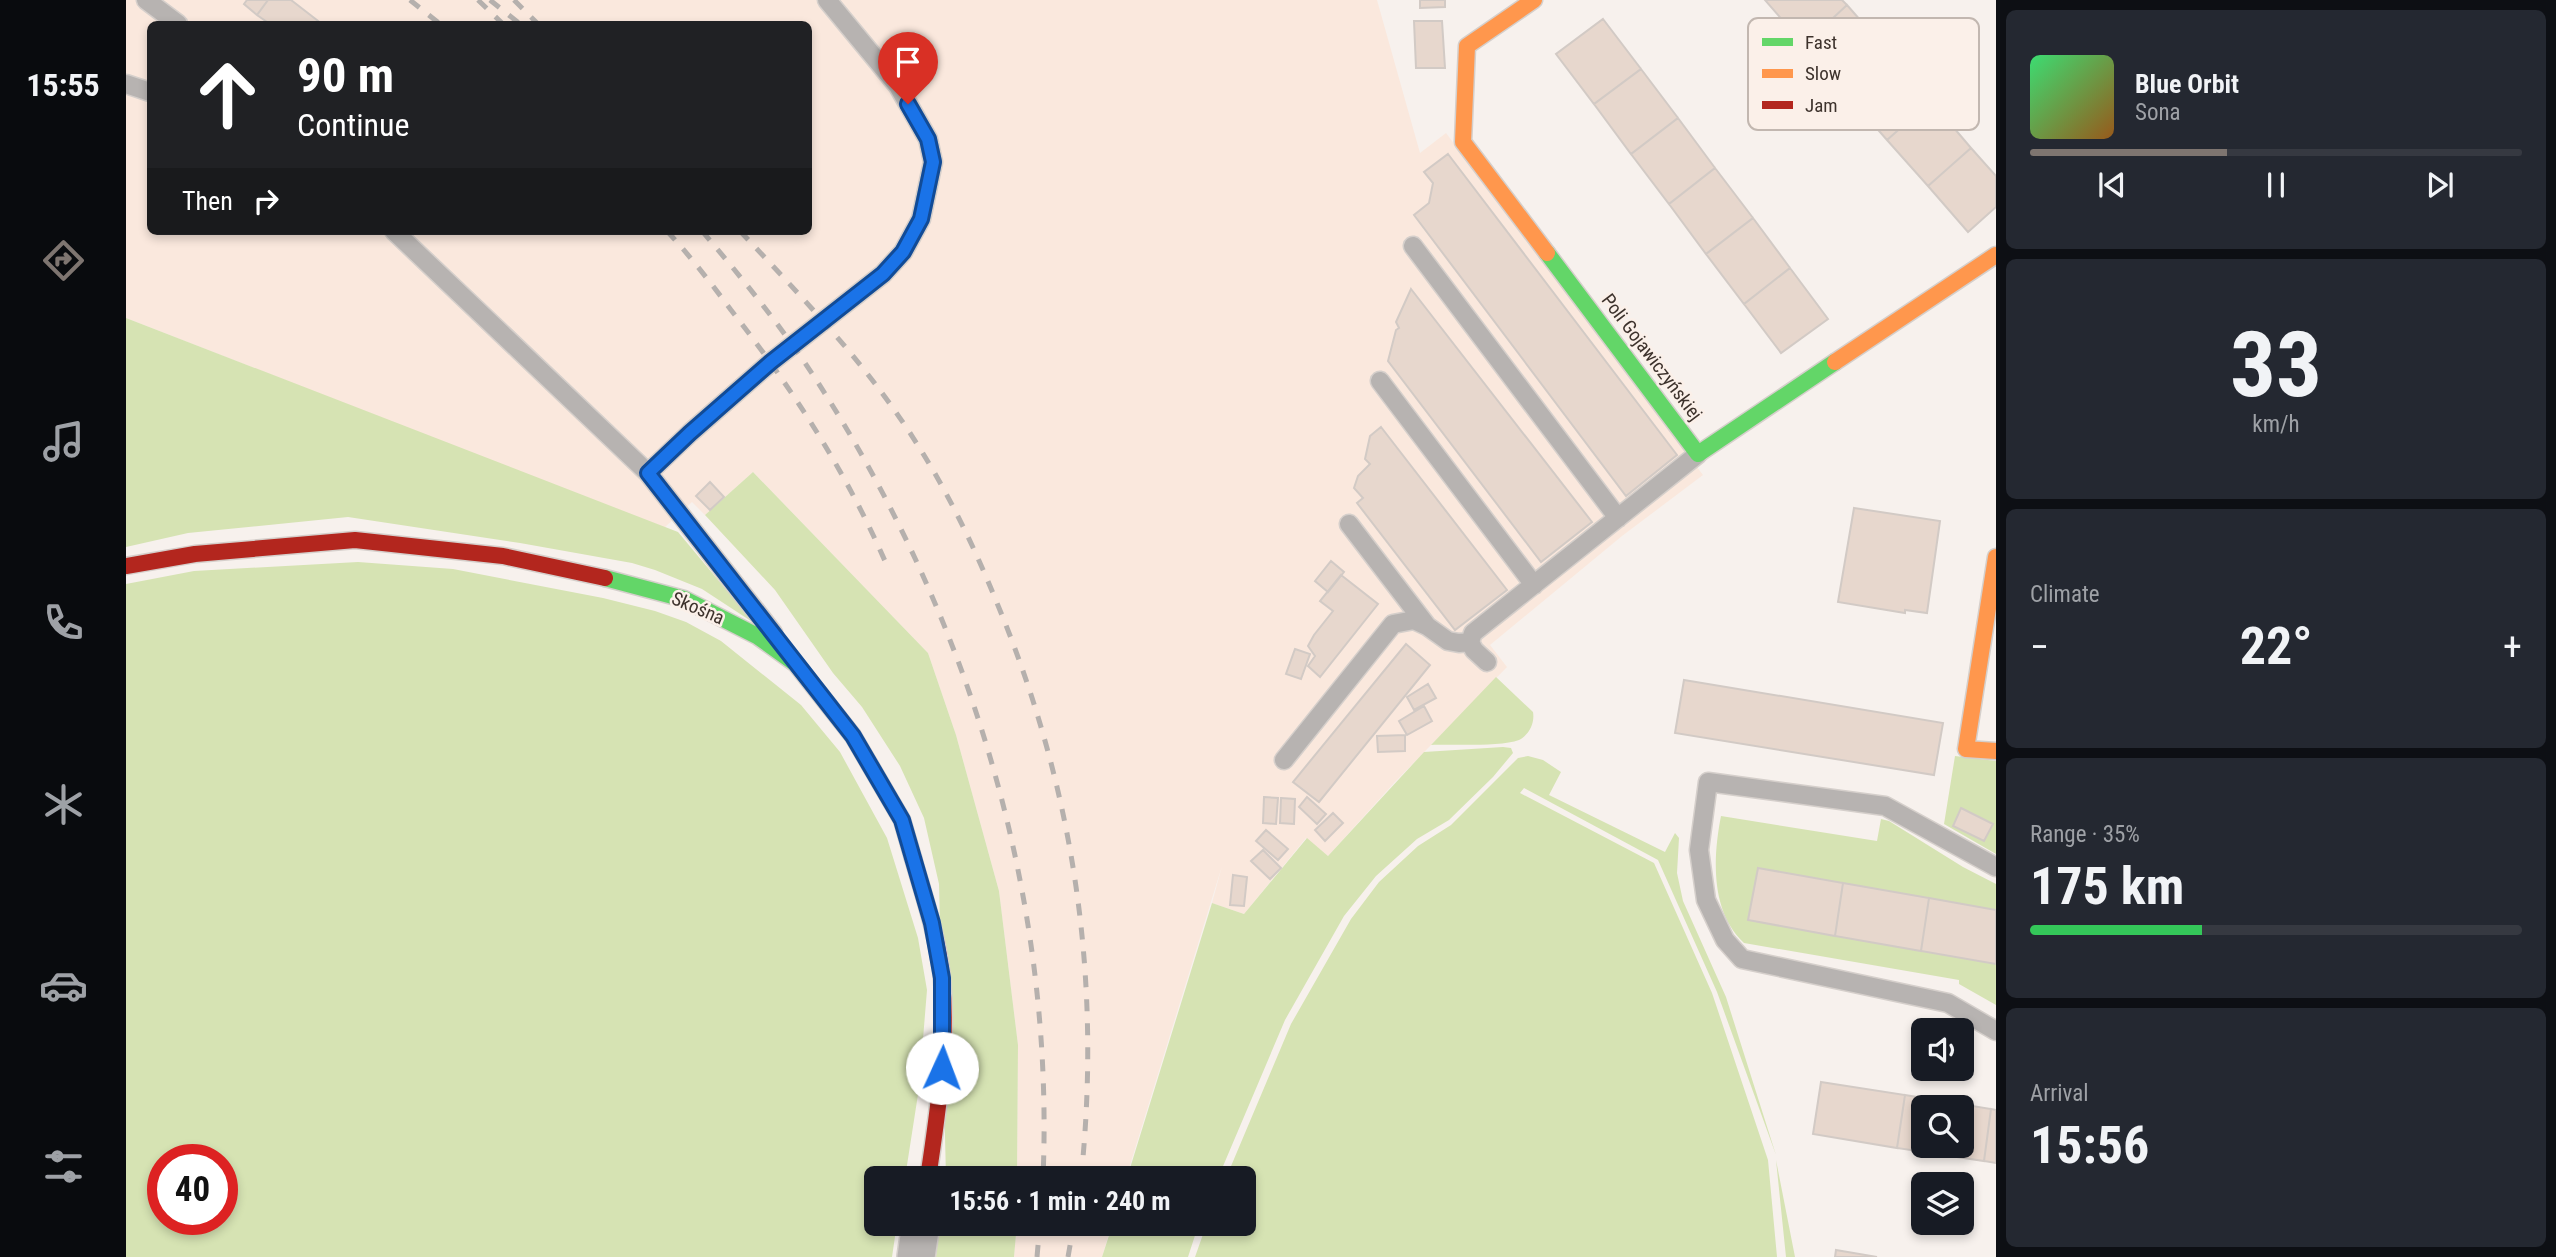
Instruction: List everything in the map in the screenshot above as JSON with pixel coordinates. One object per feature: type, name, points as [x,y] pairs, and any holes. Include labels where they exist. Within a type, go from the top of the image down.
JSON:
[{"type":"street","name":"Poli Gojawiczyńskiej","points":[[1534,0],[1467,46],[1463,142],[1698,454]]},
{"type":"street","points":[[1698,454],[1996,255]]},
{"type":"street","name":"Skośna","points":[[126,566],[195,554],[355,540],[503,556],[576,570],[684,599],[757,636],[796,664],[853,736],[902,820],[932,923],[942,978],[943,1026],[941,1090],[930,1166]]},
{"type":"street","points":[[1996,557],[1966,749],[1996,751]]},
{"type":"street","points":[[916,1257],[919,1236]]},
{"type":"lane","points":[[146,0],[174,21]]},
{"type":"lane","points":[[648,473],[771,362],[883,274],[903,252],[921,219],[933,162],[928,139],[898,86],[827,0]]},
{"type":"lane","points":[[126,84],[147,91]]},
{"type":"lane","points":[[398,235],[648,473],[796,664]]},
{"type":"lane","points":[[1413,246],[1618,518]]},
{"type":"lane","points":[[1380,381],[1534,585]]},
{"type":"lane","points":[[1487,662],[1474,650],[1470,642],[1473,633],[1698,454]]},
{"type":"lane","points":[[1349,524],[1427,626]]},
{"type":"lane","points":[[1284,760],[1393,624],[1414,620],[1448,640],[1470,642]]},
{"type":"lane","points":[[1996,867],[1885,806],[1708,782],[1699,850],[1706,900],[1725,940],[1742,959],[1948,1003],[1996,1031]]},
{"type":"shaded area","points":[[126,0],[1377,0],[1420,153],[1446,133],[1703,475],[1622,536],[1490,645],[1507,667],[1394,783],[1328,856],[1306,838],[1244,914],[1212,903],[1222,866],[1130,1166],[1017,1166],[1018,1045],[999,891],[956,735],[928,653],[753,472],[705,515],[692,502],[664,528],[126,318]]},
{"type":"shaded area","points":[[1016,1236],[1108,1236],[1102,1257],[1014,1257]]},
{"type":"green space","points":[[126,318],[678,532],[754,623],[702,589],[632,563],[348,517],[188,533],[126,547]]},
{"type":"green space","points":[[753,472],[928,653],[956,735],[999,891],[1018,1045],[1017,1166],[946,1166],[939,884],[924,818],[900,766],[862,707],[833,673],[775,590],[705,515]]},
{"type":"green space","points":[[358,562],[453,569],[603,598],[686,622],[721,641],[801,705],[840,752],[887,838],[918,938],[927,990],[919,1088],[907,1166],[864,1166],[864,1236],[895,1236],[892,1257],[126,1257],[126,584],[194,571]]},
{"type":"green space","points":[[1496,677],[1533,712],[1532,724],[1526,735],[1519,740],[1500,744],[1431,745]]},
{"type":"green space","points":[[1503,747],[1511,748],[1513,753],[1493,777],[1449,820],[1417,839],[1376,876],[1344,916],[1285,1020],[1223,1166],[1131,1166],[1212,903],[1244,914],[1307,838],[1328,856],[1424,752]]},
{"type":"green space","points":[[1528,756],[1543,760],[1561,772],[1549,795],[1665,852],[1675,833],[1679,838],[1677,873],[1683,901],[1726,997],[1776,1155],[1717,992],[1658,860],[1524,788],[1520,793],[1654,863],[1712,993],[1768,1160],[1777,1257],[1195,1257],[1202,1236],[1256,1236],[1256,1166],[1231,1166],[1291,1024],[1351,919],[1379,882],[1418,846],[1451,825],[1518,758]]},
{"type":"green space","points":[[1955,756],[1996,761],[1996,854],[1944,824]]},
{"type":"green space","points":[[1721,816],[1877,841],[1881,819],[1889,821],[1996,884],[1996,1005],[1959,984],[1959,980],[1744,943],[1733,930],[1720,900],[1716,849]]},
{"type":"green space","points":[[1776,1160],[1795,1257],[1786,1257]]},
{"type":"green space","points":[[938,1236],[1016,1236],[1014,1257],[936,1257]]},
{"type":"green space","points":[[1109,1236],[1195,1236],[1188,1257],[1102,1257]]},
{"type":"building","points":[[247,0],[268,0],[257,15],[244,4]]},
{"type":"building","points":[[268,0],[291,0],[318,21],[266,21],[257,15]]},
{"type":"building","points":[[1420,0],[1445,0],[1445,7],[1420,8]]},
{"type":"building","points":[[1765,0],[1842,0],[1847,5],[1833,18],[1781,18]]},
{"type":"building","points":[[1847,5],[1858,18],[1833,18]]},
{"type":"building","points":[[1603,19],[1641,69],[1594,104],[1556,54]]},
{"type":"building","points":[[1414,21],[1442,21],[1445,68],[1416,68]]},
{"type":"building","points":[[1641,69],[1678,118],[1631,154],[1594,104]]},
{"type":"building","points":[[1678,118],[1715,168],[1669,204],[1631,154]]},
{"type":"building","points":[[1878,130],[1898,130],[1887,140]]},
{"type":"building","points":[[1898,130],[1956,130],[1971,148],[1928,186],[1887,140]]},
{"type":"building","points":[[1971,148],[1996,176],[1996,207],[1968,232],[1928,186]]},
{"type":"building","points":[[1448,154],[1677,455],[1626,496],[1414,215],[1429,203],[1433,183],[1424,172]]},
{"type":"building","points":[[1715,168],[1753,218],[1706,254],[1669,204]]},
{"type":"building","points":[[1753,218],[1790,268],[1744,304],[1706,254]]},
{"type":"building","points":[[1790,268],[1828,319],[1781,353],[1744,304]]},
{"type":"building","points":[[1411,289],[1592,522],[1541,562],[1388,361],[1396,330],[1399,328],[1396,322]]},
{"type":"building","points":[[1381,427],[1507,590],[1455,630],[1357,503],[1363,498],[1354,488],[1358,476],[1370,464],[1365,459],[1370,436]]},
{"type":"building","points":[[710,482],[724,497],[710,510],[696,496]]},
{"type":"building","points":[[1854,508],[1940,521],[1927,613],[1905,610],[1905,613],[1838,602]]},
{"type":"building","points":[[1331,561],[1344,572],[1328,592],[1315,581]]},
{"type":"building","points":[[1341,575],[1378,604],[1320,677],[1308,666],[1315,656],[1308,646],[1333,611],[1320,601]]},
{"type":"building","points":[[1406,644],[1430,665],[1319,802],[1293,782]]},
{"type":"building","points":[[1295,649],[1310,654],[1301,679],[1286,674]]},
{"type":"building","points":[[1684,680],[1943,723],[1934,775],[1675,733]]},
{"type":"building","points":[[1428,684],[1436,698],[1414,710],[1407,697]]},
{"type":"building","points":[[1424,706],[1432,721],[1407,735],[1399,721]]},
{"type":"building","points":[[1405,735],[1405,751],[1378,752],[1377,736]]},
{"type":"building","points":[[1264,797],[1278,798],[1276,824],[1263,823]]},
{"type":"building","points":[[1307,797],[1326,814],[1317,824],[1299,807]]},
{"type":"building","points":[[1281,798],[1295,799],[1294,824],[1280,823]]},
{"type":"building","points":[[1961,808],[1993,824],[1984,841],[1953,826]]},
{"type":"building","points":[[1333,813],[1343,823],[1325,841],[1315,830]]},
{"type":"building","points":[[1266,830],[1288,849],[1278,860],[1256,841]]},
{"type":"building","points":[[1263,850],[1281,868],[1270,879],[1251,861]]},
{"type":"building","points":[[1758,868],[1843,883],[1835,936],[1748,920]]},
{"type":"building","points":[[1233,875],[1247,877],[1244,906],[1230,905]]},
{"type":"building","points":[[1843,883],[1929,898],[1921,951],[1835,936]]},
{"type":"building","points":[[1929,898],[1996,910],[1996,964],[1921,951]]},
{"type":"building","points":[[1821,1082],[1905,1095],[1897,1148],[1813,1134]]},
{"type":"building","points":[[1905,1095],[1911,1096],[1911,1150],[1897,1148]]},
{"type":"building","points":[[1974,1106],[1991,1109],[1984,1161],[1964,1158],[1974,1158]]},
{"type":"building","points":[[1991,1109],[1996,1110],[1996,1163],[1984,1161]]},
{"type":"building","points":[[1836,1250],[1877,1257],[1835,1257]]},
{"type":"railway","points":[[410,0],[436,21]]},
{"type":"railway","points":[[478,0],[500,21]]},
{"type":"railway","points":[[490,0],[516,21]]},
{"type":"railway","points":[[514,0],[535,21]]},
{"type":"railway","points":[[670,235],[716,290],[796,400],[853,494],[885,561]]},
{"type":"railway","points":[[705,235],[761,303],[802,359],[869,468],[917,562],[958,660],[991,760],[1016,862],[1034,967],[1043,1072],[1043,1166]]},
{"type":"railway","points":[[744,235],[847,349],[886,398],[918,445],[944,489],[977,557],[1024,673],[1046,743],[1063,813],[1076,885],[1088,1030],[1087,1103],[1082,1166]]},
{"type":"railway","points":[[1037,1257],[1039,1236]]},
{"type":"railway","points":[[1068,1257],[1072,1236]]},
{"type":"traffic: fast","points":[[1547,253],[1698,454],[1835,362]]},
{"type":"traffic: fast","points":[[605,578],[684,599],[757,636],[796,664],[853,736],[902,820],[913,858]]},
{"type":"traffic: slow","points":[[1534,0],[1467,46],[1463,142],[1547,253]]},
{"type":"traffic: slow","points":[[1835,362],[1996,255]]},
{"type":"traffic: slow","points":[[1996,557],[1966,749],[1996,751]]},
{"type":"traffic: jam","points":[[126,566],[195,554],[355,540],[503,556],[605,578]]},
{"type":"traffic: jam","points":[[913,858],[937,948],[944,1004],[941,1078],[930,1166]]},
{"type":"route","points":[[908,104],[928,139],[933,162],[921,219],[903,252],[883,274],[771,362],[648,473],[853,736],[902,820],[932,923],[942,978],[942,1068]]}]
